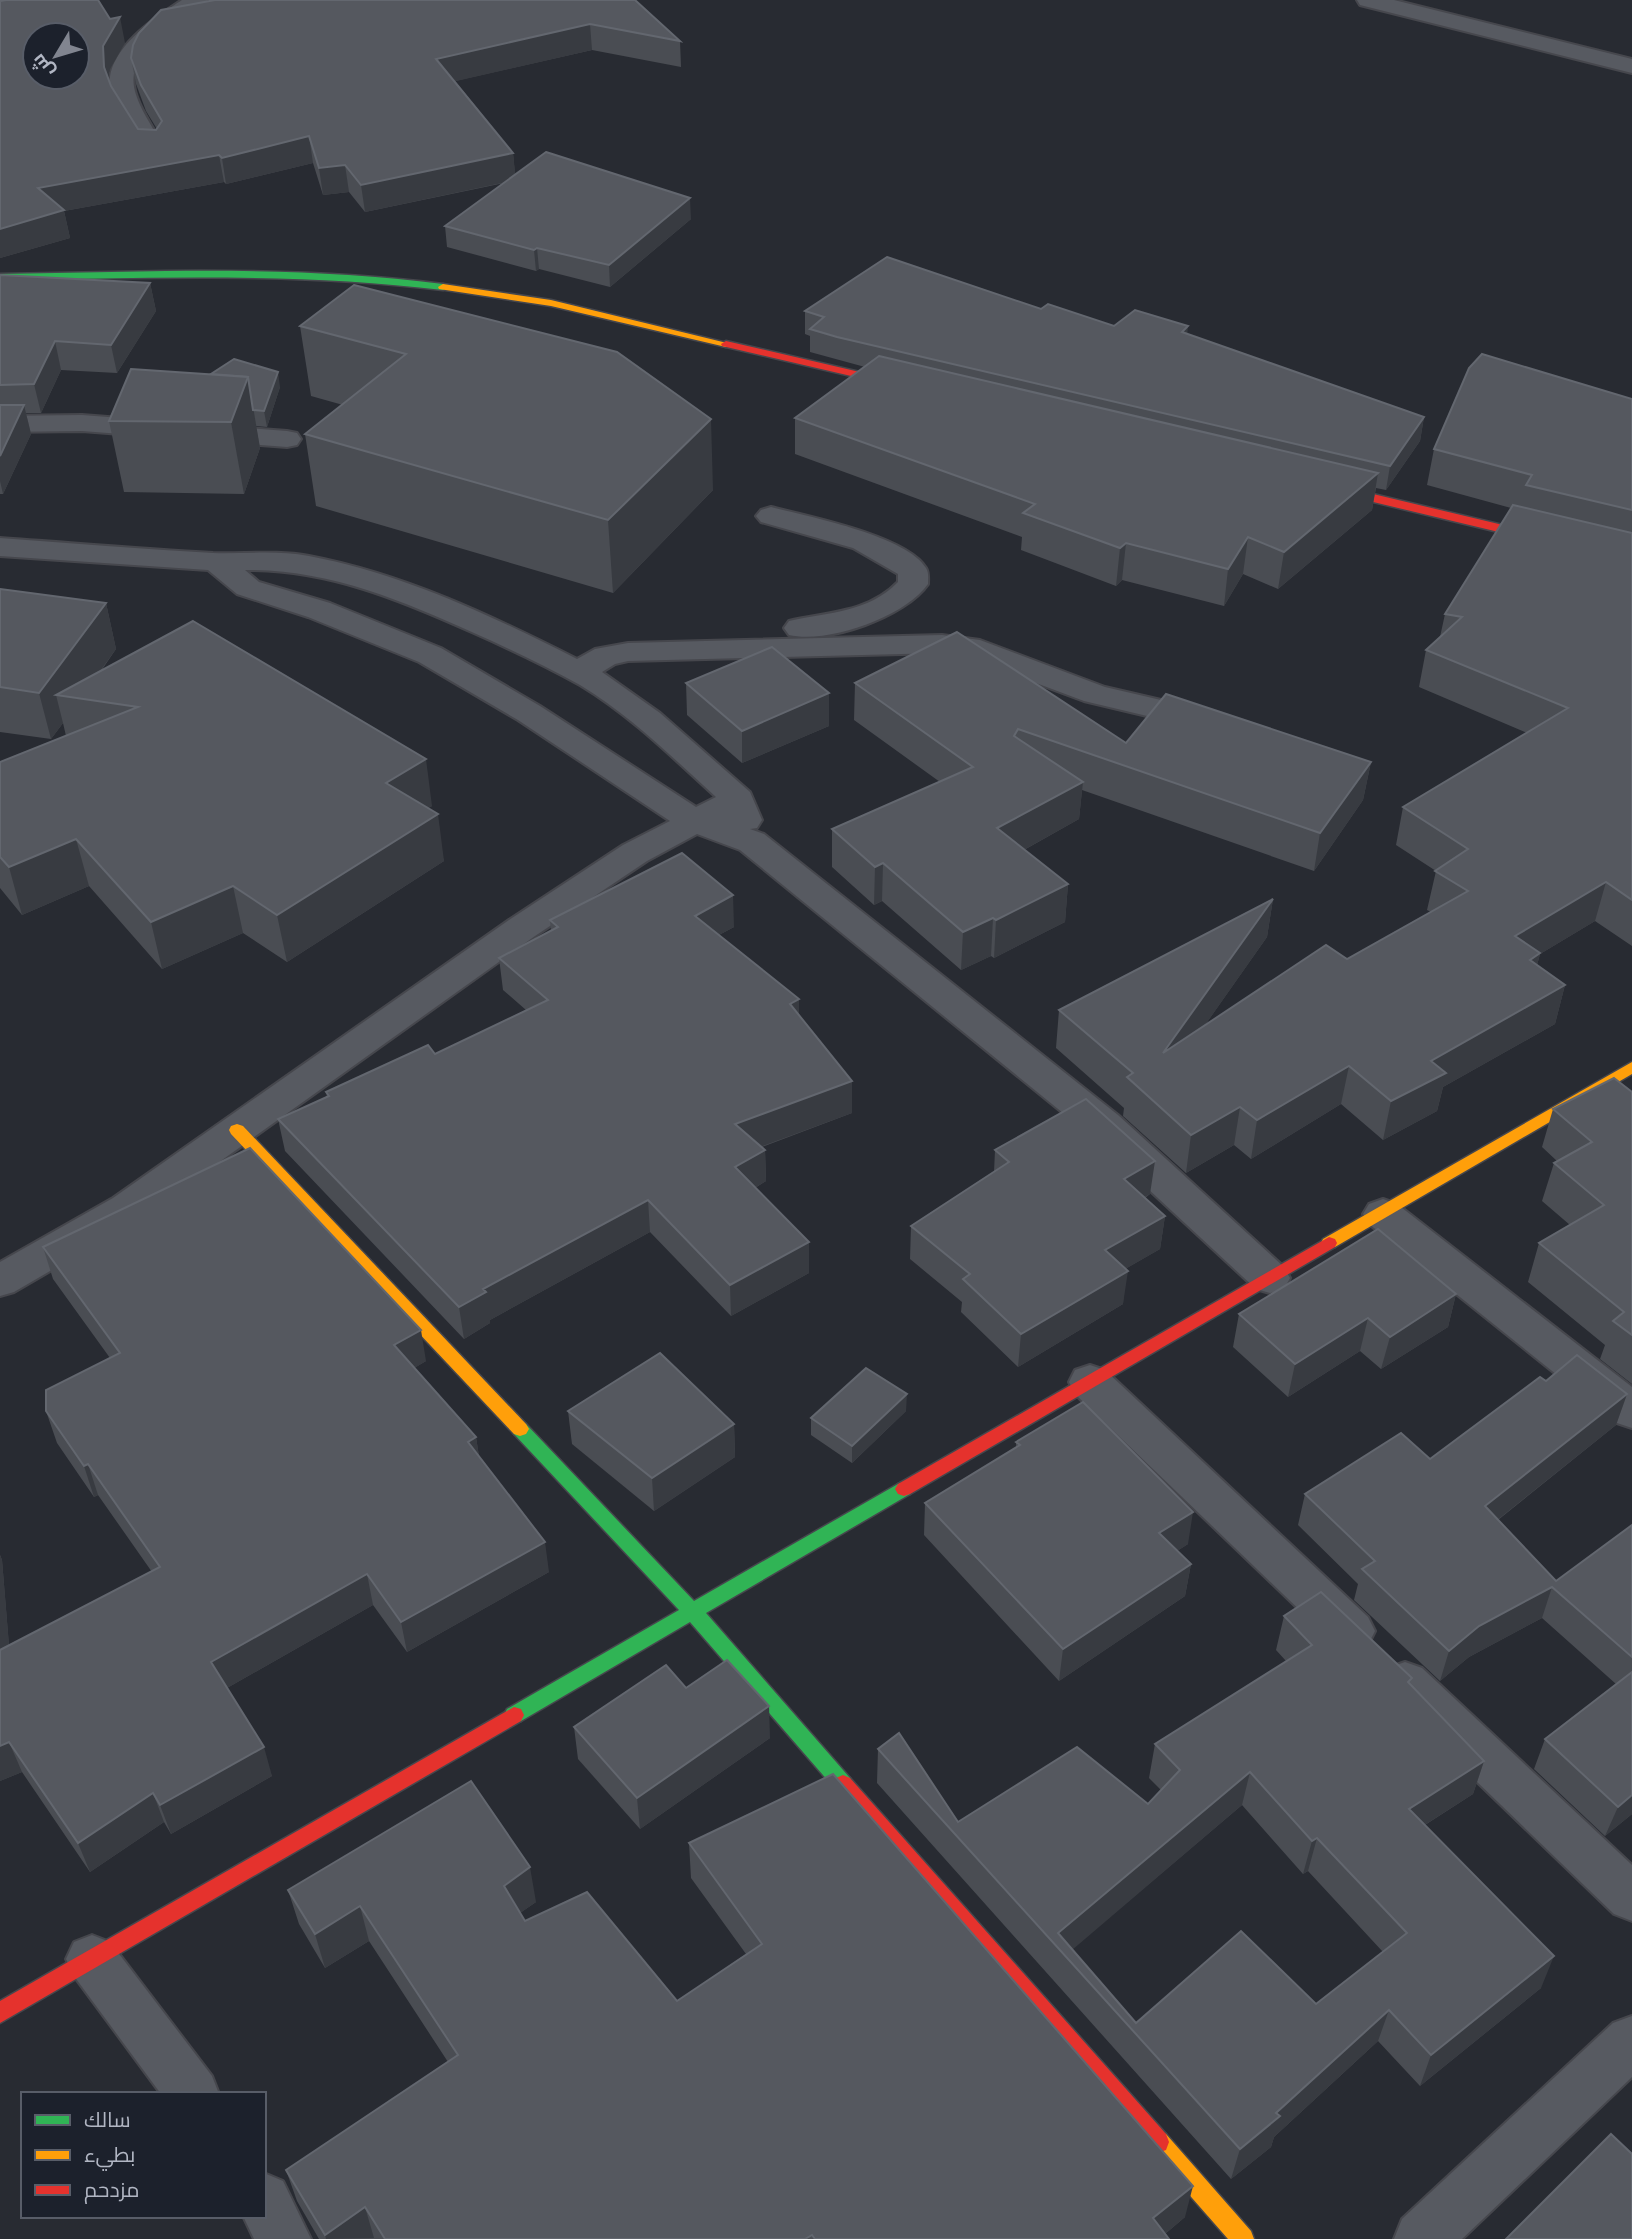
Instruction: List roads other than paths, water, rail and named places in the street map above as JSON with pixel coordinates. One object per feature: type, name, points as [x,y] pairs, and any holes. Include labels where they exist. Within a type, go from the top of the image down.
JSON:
[{"type":"street","points":[[153,149],[121,86],[127,56],[166,21],[197,0]]},
{"type":"street","points":[[1368,0],[1632,66]]},
{"type":"street","points":[[0,277],[258,275],[394,279],[551,303],[924,390]]},
{"type":"street","points":[[0,424],[82,423],[287,439]]},
{"type":"street","points":[[1312,484],[1632,560]]},
{"type":"street","points":[[743,649],[754,642],[792,629],[857,618],[879,610],[903,597],[913,584],[913,570],[898,558],[861,540],[771,516]]},
{"type":"street","points":[[0,547],[216,562],[269,561],[308,565],[377,582],[428,601],[578,672],[649,720],[738,799],[752,842]]},
{"type":"street","points":[[216,562],[248,587],[319,610],[430,655],[529,712],[693,821],[752,842],[1104,1125],[1270,1278]]},
{"type":"street","points":[[578,672],[595,660],[628,652],[942,644],[969,647],[1095,694],[1229,726]]},
{"type":"street","points":[[0,1281],[127,1208],[522,928],[635,853],[738,799]]},
{"type":"street","points":[[0,2013],[1383,1214],[1632,1067]]},
{"type":"street","points":[[237,1130],[692,1611],[1243,2239]]},
{"type":"street","points":[[1383,1214],[1632,1411]]},
{"type":"street","points":[[1090,1382],[1632,1898]]},
{"type":"street","points":[[92,1959],[192,2092]]},
{"type":"street","points":[[1422,2239],[1632,2041]]},
{"type":"street","points":[[266,2204],[283,2239]]}]
